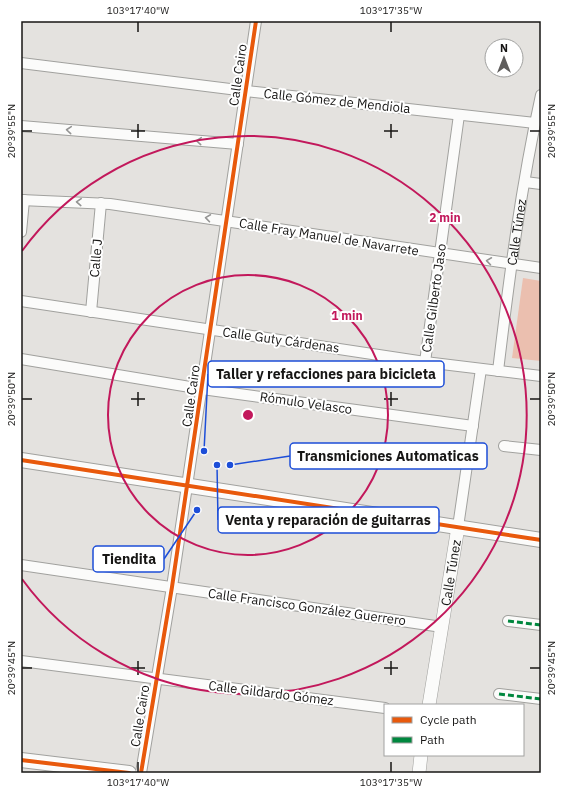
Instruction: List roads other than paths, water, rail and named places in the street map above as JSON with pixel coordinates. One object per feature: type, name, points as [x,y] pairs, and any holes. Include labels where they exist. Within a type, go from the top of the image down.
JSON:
[{"type":"main road","points":[[21,460],[187,484],[541,540]]},
{"type":"main road","points":[[21,760],[129,773]]},
{"type":"street","name":"Calle Cairo","points":[[141,773],[172,587],[256,21]]},
{"type":"street","name":"Calle Gómez de Mendiola","points":[[21,63],[246,91],[535,123]]},
{"type":"street","name":"Calle Túnez","points":[[498,371],[512,264],[541,95]]},
{"type":"street","name":"Calle Gilberto Jaso","points":[[425,362],[458,115]]},
{"type":"street","points":[[21,126],[238,144]]},
{"type":"street","points":[[525,182],[541,184]]},
{"type":"street","points":[[21,232],[22,200]]},
{"type":"street","name":"Calle Fray Manuel de Navarrete","points":[[22,200],[101,203],[541,268]]},
{"type":"street","name":"Calle J","points":[[91,312],[101,203]]},
{"type":"street","name":"Calle Guty Cárdenas","points":[[21,301],[425,362],[541,376]]},
{"type":"street","name":"Rómulo Velasco","points":[[21,359],[202,389],[473,426]]},
{"type":"street","name":"Calle Túnez","points":[[429,704],[458,527],[481,369]]},
{"type":"street","points":[[504,446],[541,450]]},
{"type":"street","name":"Calle Francisco González Guerrero","points":[[21,565],[442,627]]},
{"type":"street","points":[[508,620],[541,625]]},
{"type":"street","name":"Calle Gildardo Gómez","points":[[21,661],[384,708]]},
{"type":"street","points":[[499,694],[541,700]]},
{"type":"street","points":[[419,773],[422,756]]},
{"type":"place","name":"Taller y refacciones para bicicleta","points":[[204,451]]},
{"type":"place","name":"Venta y reparación de guitarras","points":[[217,465]]},
{"type":"place","name":"Transmiciones Automaticas","points":[[230,465]]},
{"type":"place","name":"Tiendita","points":[[197,510]]}]
